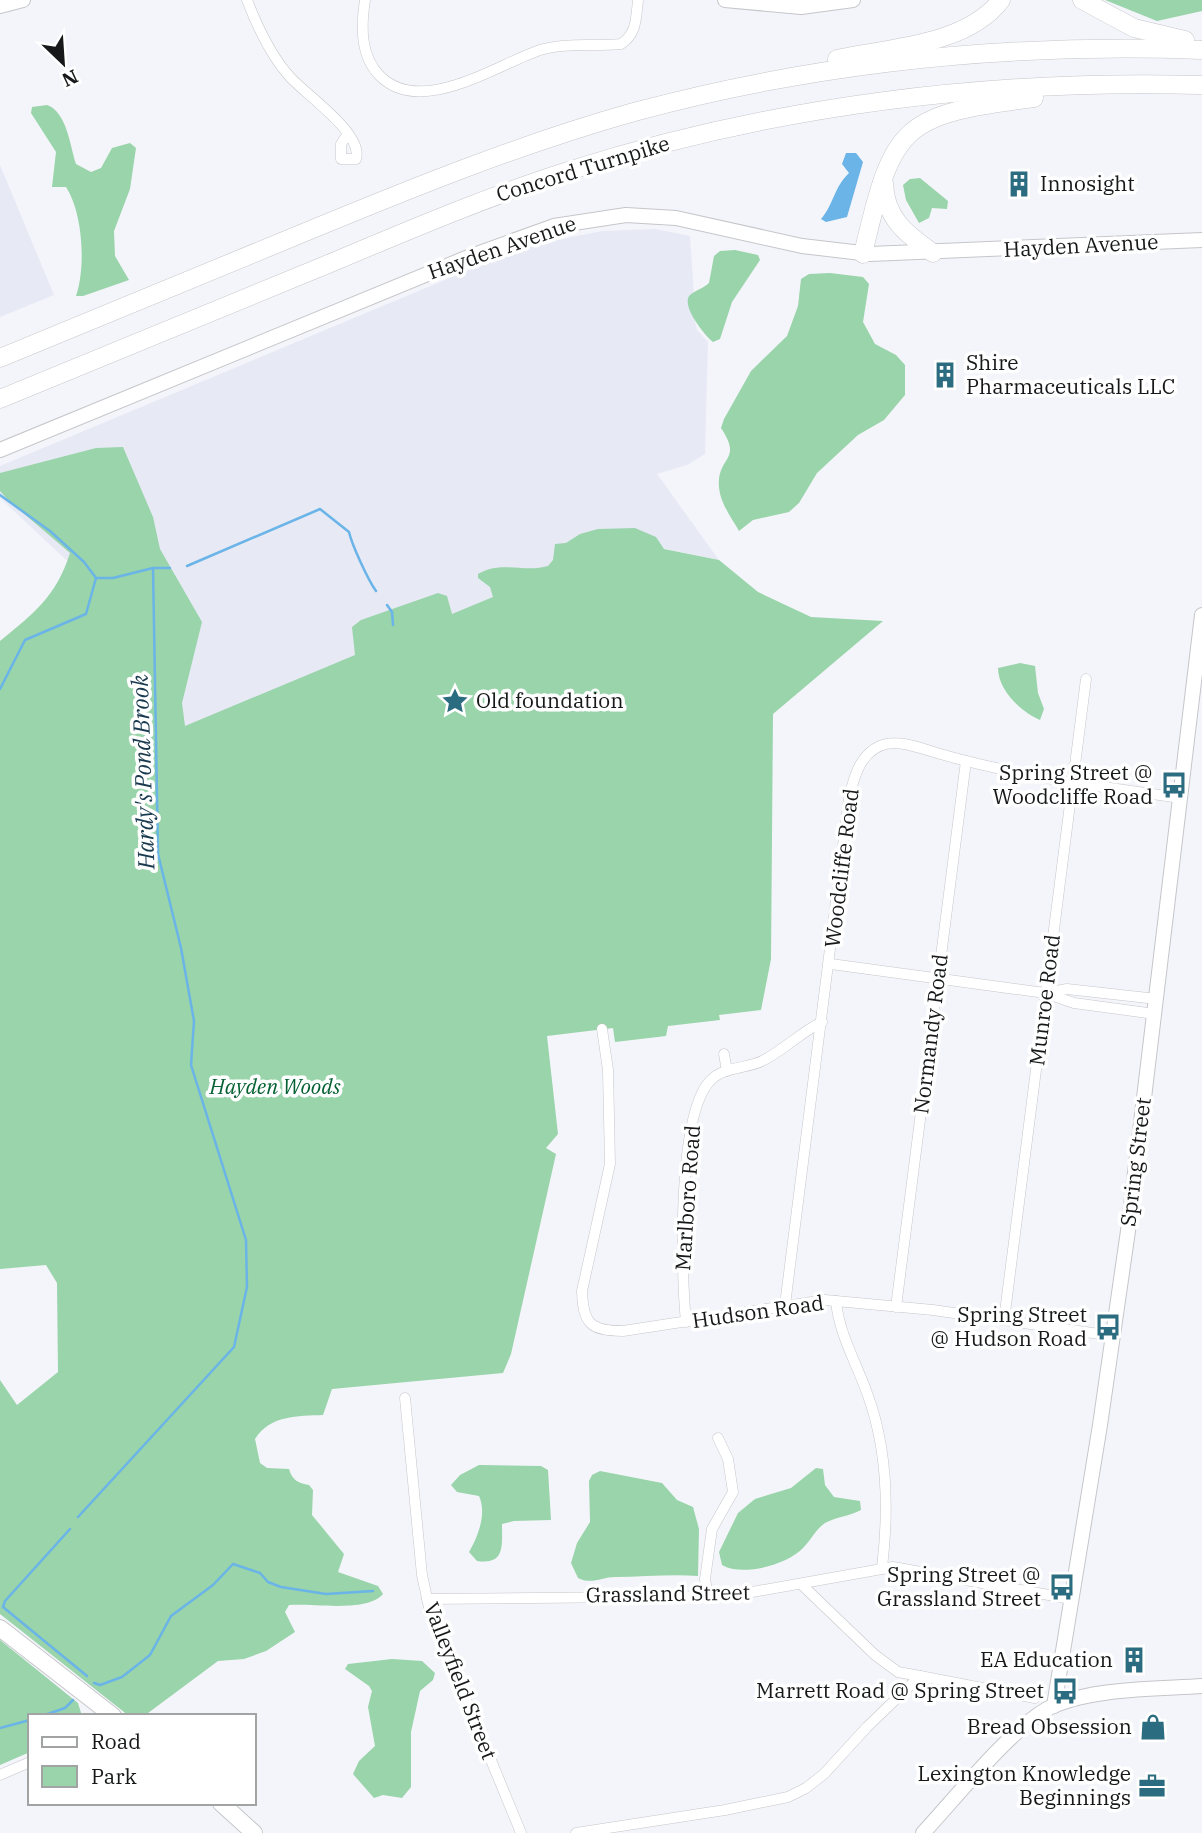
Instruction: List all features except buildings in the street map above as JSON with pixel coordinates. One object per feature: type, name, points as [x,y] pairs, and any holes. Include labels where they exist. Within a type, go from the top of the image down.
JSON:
[{"type":"highway","points":[[757,84],[796,67],[958,32],[980,20],[1001,0]]},
{"type":"highway","points":[[1082,0],[1133,28],[1168,38],[1202,43]]},
{"type":"highway","name":"Concord Turnpike","points":[[0,358],[488,159],[626,115],[757,84],[872,64],[978,53],[1104,48],[1202,50]]},
{"type":"highway","points":[[863,254],[890,159],[902,140],[932,118],[960,110],[1096,85]]},
{"type":"highway","name":"Concord Turnpike","points":[[0,399],[466,208],[614,158],[716,131],[839,107],[973,92],[1096,85],[1202,85]]},
{"type":"highway","points":[[883,176],[885,199],[894,220],[908,235],[933,253]]},
{"type":"main road","points":[[0,6],[23,0]]},
{"type":"main road","points":[[725,0],[801,8],[853,0]]},
{"type":"main road","name":"Hayden Avenue","points":[[0,450],[465,258],[569,222],[626,215],[670,217],[810,247],[863,254],[1202,240]]},
{"type":"main road","name":"Spring Street","points":[[1054,1706],[1113,1336],[1181,798],[1198,696],[1202,615]]},
{"type":"main road","points":[[0,1628],[87,1696],[105,1714]]},
{"type":"main road","points":[[923,1833],[1014,1736],[1054,1706],[1078,1698],[1202,1686]]},
{"type":"main road","points":[[223,1805],[254,1833]]},
{"type":"street","points":[[247,0],[255,20],[289,76],[347,135]]},
{"type":"street","points":[[365,0],[362,33],[372,66],[394,86],[419,93],[443,89],[546,49],[621,44],[628,39],[634,28],[638,0]]},
{"type":"street","name":"Munroe Road","points":[[1004,1320],[1086,679]]},
{"type":"street","name":"Woodcliffe Road","points":[[785,1305],[831,964],[849,798],[854,775],[865,756],[875,748],[889,743],[1072,784],[1181,798]]},
{"type":"street","name":"Normandy Road","points":[[896,1307],[966,761]]},
{"type":"street","points":[[831,964],[1045,993],[1068,989],[1156,1006]]},
{"type":"street","name":"Marlboro Road","points":[[686,1322],[682,1271],[691,1121],[700,1094],[710,1080],[727,1071],[764,1060],[804,1031],[822,1022]]},
{"type":"street","name":"Hudson Road","points":[[602,1029],[608,1070],[610,1164],[582,1290],[583,1311],[590,1325],[611,1331],[686,1322],[785,1305],[836,1301],[1004,1320],[1113,1336]]},
{"type":"street","points":[[724,1054],[727,1071]]},
{"type":"street","points":[[836,1301],[838,1319],[867,1394],[877,1429],[887,1489],[882,1568]]},
{"type":"street","name":"Valleyfield Street","points":[[405,1398],[427,1599],[450,1664],[521,1833]]},
{"type":"street","points":[[708,1596],[705,1579],[712,1529],[733,1492],[729,1459],[718,1438]]},
{"type":"street","name":"Grassland Street","points":[[427,1599],[708,1596],[769,1591],[882,1568],[916,1569],[1071,1599]]},
{"type":"street","points":[[801,1584],[875,1655],[898,1672],[1035,1698]]},
{"type":"street","points":[[576,1833],[788,1797],[806,1788],[824,1774],[866,1727],[920,1676]]},
{"type":"street","points":[[0,1775],[28,1763]]},
{"type":"shaded area","points":[[0,165],[54,295],[0,317]]},
{"type":"shaded area","points":[[655,229],[690,236],[695,309],[693,313],[697,330],[708,342],[705,454],[687,465],[657,474],[719,560],[633,542],[96,763],[93,585],[0,498],[0,466],[483,264],[540,244],[571,237],[603,231]]},
{"type":"green space","points":[[1105,0],[1202,0],[1202,11],[1157,21]]},
{"type":"green space","points":[[47,105],[54,109],[63,122],[76,164],[91,172],[101,168],[112,148],[130,143],[136,148],[130,189],[114,231],[115,256],[129,280],[83,296],[76,296],[82,256],[76,211],[66,187],[52,187],[56,152],[31,113],[32,107]]},
{"type":"green space","points":[[920,178],[948,201],[947,209],[932,208],[929,218],[919,223],[906,200],[903,185],[910,179]]},
{"type":"green space","points":[[735,250],[758,255],[760,260],[732,302],[720,339],[713,342],[695,320],[688,300],[690,295],[709,283],[714,256],[720,251]]},
{"type":"green space","points":[[830,273],[863,277],[869,284],[863,322],[875,344],[896,355],[905,365],[905,395],[884,420],[858,435],[817,473],[799,503],[789,512],[753,520],[739,531],[725,506],[719,486],[721,471],[730,451],[730,445],[721,428],[724,419],[751,371],[787,336],[798,306],[801,279],[809,274]]},
{"type":"green space","name":"Hayden Woods","points":[[123,447],[153,517],[160,549],[202,622],[182,703],[185,726],[355,655],[352,627],[361,620],[438,593],[447,596],[452,614],[493,597],[490,587],[478,578],[478,574],[495,568],[548,566],[553,560],[555,544],[566,543],[580,534],[598,529],[635,528],[656,537],[664,549],[719,560],[758,592],[811,617],[883,621],[773,714],[771,959],[761,1010],[719,1015],[720,1020],[668,1026],[666,1036],[615,1042],[613,1028],[547,1036],[558,1134],[546,1148],[556,1154],[511,1354],[503,1373],[332,1389],[323,1415],[285,1418],[268,1425],[255,1439],[260,1463],[267,1468],[289,1469],[296,1480],[309,1485],[313,1490],[312,1515],[344,1554],[338,1572],[378,1586],[383,1594],[375,1600],[353,1605],[289,1605],[285,1612],[295,1632],[266,1651],[244,1659],[218,1661],[147,1714],[126,1714],[0,1614],[0,1380],[17,1405],[58,1372],[57,1283],[46,1265],[0,1269],[0,641],[51,593],[70,553],[0,491],[0,473],[96,448]]},
{"type":"green space","points":[[1020,663],[1035,666],[1038,693],[1044,709],[1040,720],[1025,712],[1012,699],[999,676],[998,668]]},
{"type":"green space","points":[[479,1465],[541,1466],[548,1470],[551,1520],[502,1524],[500,1553],[493,1560],[486,1562],[477,1561],[469,1552],[482,1517],[479,1496],[457,1492],[451,1485],[460,1475]]},
{"type":"green space","points":[[816,1468],[823,1469],[825,1485],[834,1497],[860,1501],[861,1510],[825,1523],[796,1554],[776,1564],[741,1570],[722,1565],[719,1552],[738,1513],[755,1499],[791,1488]]},
{"type":"green space","points":[[600,1471],[662,1483],[677,1500],[693,1507],[699,1529],[698,1576],[615,1577],[592,1581],[578,1578],[571,1563],[577,1543],[590,1522],[589,1481],[592,1475]]},
{"type":"green space","points":[[0,1640],[78,1703],[81,1714],[28,1714],[28,1753],[0,1765]]},
{"type":"green space","points":[[392,1659],[422,1661],[435,1673],[433,1680],[420,1691],[411,1732],[411,1787],[402,1798],[383,1795],[374,1798],[353,1774],[359,1761],[375,1746],[368,1707],[372,1691],[345,1669],[348,1664]]},
{"type":"water","points":[[846,153],[856,153],[863,162],[847,217],[826,222],[821,219],[849,173],[842,164]]},
{"type":"waterway","name":"Hardy's Pond Brook","points":[[0,495],[50,531],[84,562],[96,578],[113,578],[153,568],[158,854],[181,948],[194,1021],[191,1065],[246,1240],[247,1287],[234,1347],[78,1517]]},
{"type":"waterway","points":[[187,566],[320,509],[349,532],[376,591]]},
{"type":"waterway","points":[[153,568],[170,568]]},
{"type":"waterway","points":[[0,689],[25,640],[86,614],[96,578]]},
{"type":"waterway","points":[[387,605],[392,612],[393,625]]},
{"type":"waterway","points":[[70,1529],[5,1601],[3,1607],[87,1676]]},
{"type":"waterway","points":[[94,1683],[100,1685],[122,1677],[150,1655],[171,1616],[213,1585],[233,1564],[260,1573],[268,1582],[281,1587],[326,1594],[373,1591]]},
{"type":"waterway","points":[[48,1714],[65,1708],[73,1700]]},
{"type":"waterway","points":[[0,1728],[28,1721]]},
{"type":"place","name":"Innosight","points":[[1019,184]]},
{"type":"place","name":"Shire Pharmaceuticals LLC","points":[[945,375]]},
{"type":"place","name":"Old foundation","points":[[455,701]]},
{"type":"place","name":"Spring Street @ Woodcliffe Road","points":[[1174,785]]},
{"type":"place","name":"Spring Street @ Hudson Road","points":[[1108,1327]]},
{"type":"place","name":"Spring Street @ Grassland Street","points":[[1062,1587]]},
{"type":"place","name":"EA Education","points":[[1134,1660]]},
{"type":"place","name":"Marrett Road @ Spring Street","points":[[1065,1691]]},
{"type":"place","name":"Bread Obsession","points":[[1153,1727]]},
{"type":"place","name":"Lexington Knowledge Beginnings","points":[[1152,1786]]}]
